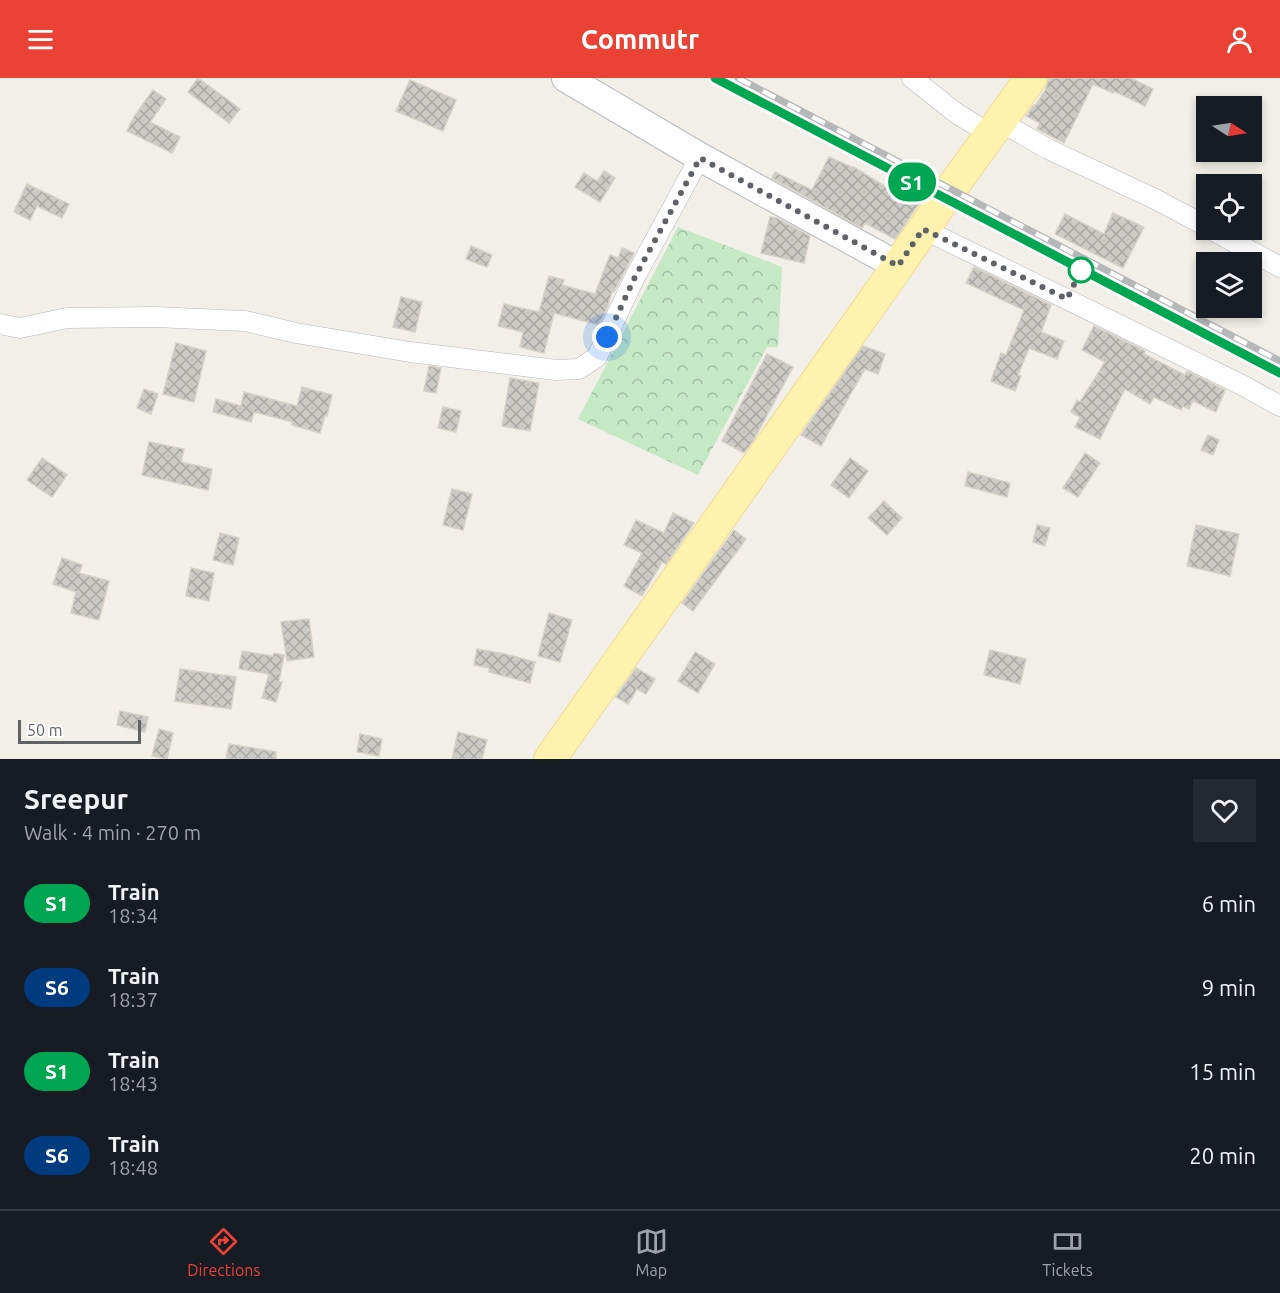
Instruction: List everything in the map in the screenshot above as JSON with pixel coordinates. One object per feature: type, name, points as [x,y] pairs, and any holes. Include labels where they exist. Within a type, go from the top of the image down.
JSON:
[{"type":"main road","points":[[550,759],[1031,78]]},
{"type":"street","points":[[566,78],[700,158],[898,266]]},
{"type":"street","points":[[912,78],[956,113],[1048,149],[1196,221]]},
{"type":"street","points":[[0,324],[20,328],[67,318],[155,317],[245,321],[296,333],[410,352],[556,370],[579,369],[597,357],[635,277],[700,158]]},
{"type":"street","points":[[923,229],[1242,385],[1280,406]]},
{"type":"street","points":[[1230,240],[1280,267]]},
{"type":"green space","points":[[678,227],[782,267],[778,347],[767,347],[698,475],[578,419]]},
{"type":"building","points":[[198,78],[240,109],[229,123],[188,92]]},
{"type":"building","points":[[1049,78],[1131,78],[1153,89],[1145,106],[1093,84],[1064,143],[1037,129],[1040,123],[1026,116],[1046,89]]},
{"type":"building","points":[[410,80],[456,100],[443,131],[396,111]]},
{"type":"building","points":[[153,90],[166,99],[150,122],[180,137],[172,153],[127,131]]},
{"type":"building","points":[[829,157],[854,167],[889,189],[891,186],[920,202],[895,239],[865,223],[862,228],[772,178],[775,172],[812,190]]},
{"type":"building","points":[[604,171],[615,178],[600,202],[575,187],[584,173],[597,181]]},
{"type":"building","points":[[27,184],[69,204],[62,218],[37,206],[30,220],[14,212]]},
{"type":"building","points":[[1113,213],[1144,227],[1123,268],[1055,234],[1065,214],[1104,234]]},
{"type":"building","points":[[770,217],[777,218],[810,236],[804,263],[761,253]]},
{"type":"building","points":[[471,246],[492,255],[487,267],[466,259]]},
{"type":"building","points":[[622,248],[634,253],[614,292],[612,291],[599,325],[554,313],[544,353],[520,347],[523,332],[498,326],[504,304],[539,312],[549,276],[564,280],[562,285],[595,294],[610,255],[618,258]]},
{"type":"building","points":[[974,267],[1051,305],[1041,332],[1064,341],[1057,359],[1029,348],[1018,375],[1021,376],[1015,391],[991,381],[1001,353],[1006,355],[1024,310],[966,283]]},
{"type":"building","points":[[401,297],[422,302],[415,332],[393,327]]},
{"type":"building","points":[[1094,326],[1145,351],[1144,354],[1185,375],[1187,371],[1225,390],[1216,412],[1193,401],[1189,409],[1183,406],[1181,410],[1154,397],[1150,404],[1125,389],[1100,439],[1075,427],[1080,417],[1071,412],[1077,400],[1080,402],[1105,362],[1082,350]]},
{"type":"building","points":[[176,343],[206,351],[194,402],[163,394]]},
{"type":"building","points":[[863,346],[885,354],[878,374],[865,369],[821,446],[801,435]]},
{"type":"building","points":[[767,354],[793,367],[753,441],[744,453],[722,441]]},
{"type":"building","points":[[429,366],[441,368],[436,393],[424,391]]},
{"type":"building","points":[[510,378],[539,383],[530,431],[502,426]]},
{"type":"building","points":[[302,387],[332,395],[320,433],[292,425],[293,422],[254,412],[251,422],[213,412],[216,399],[241,406],[244,392],[297,406]]},
{"type":"building","points":[[144,389],[158,394],[151,414],[137,408]]},
{"type":"building","points":[[443,407],[461,411],[456,432],[438,428]]},
{"type":"building","points":[[1208,435],[1219,440],[1213,455],[1201,450]]},
{"type":"building","points":[[149,442],[184,449],[181,462],[212,469],[208,490],[142,475]]},
{"type":"building","points":[[1085,453],[1100,463],[1078,497],[1063,488]]},
{"type":"building","points":[[42,458],[67,475],[52,497],[27,480]]},
{"type":"building","points":[[850,458],[868,471],[849,498],[831,485]]},
{"type":"building","points":[[968,472],[1010,483],[1007,497],[965,486]]},
{"type":"building","points":[[452,489],[472,494],[463,530],[443,525]]},
{"type":"building","points":[[884,501],[902,518],[887,535],[868,518]]},
{"type":"building","points":[[673,513],[694,523],[666,564],[662,562],[642,596],[624,586],[642,553],[624,545],[636,520],[664,533]]},
{"type":"building","points":[[1037,525],[1050,528],[1045,546],[1033,542]]},
{"type":"building","points":[[1196,525],[1239,534],[1230,576],[1187,566]]},
{"type":"building","points":[[734,530],[746,539],[693,611],[682,603]]},
{"type":"building","points":[[220,533],[239,538],[233,565],[213,560]]},
{"type":"building","points":[[62,558],[82,565],[79,573],[109,581],[99,620],[71,613],[76,592],[53,584]]},
{"type":"building","points":[[191,568],[214,573],[209,601],[186,596]]},
{"type":"building","points":[[549,613],[572,620],[560,662],[538,656]]},
{"type":"building","points":[[309,619],[314,657],[287,661],[281,622]]},
{"type":"building","points":[[477,649],[535,662],[530,683],[489,672],[489,668],[474,665]]},
{"type":"building","points":[[990,650],[1026,659],[1020,684],[984,675]]},
{"type":"building","points":[[242,651],[273,656],[274,653],[284,655],[279,682],[282,682],[276,702],[262,698],[269,674],[239,669]]},
{"type":"building","points":[[695,652],[715,664],[698,693],[678,681]]},
{"type":"building","points":[[636,668],[655,679],[646,694],[637,689],[628,704],[616,697]]},
{"type":"building","points":[[180,669],[236,677],[231,709],[175,701]]},
{"type":"building","points":[[120,711],[148,717],[145,732],[117,725]]},
{"type":"building","points":[[159,729],[173,733],[167,759],[152,756]]},
{"type":"building","points":[[458,732],[487,740],[482,759],[452,759]]},
{"type":"building","points":[[360,734],[382,739],[379,756],[357,752]]},
{"type":"building","points":[[229,744],[276,752],[276,759],[226,759]]},
{"type":"railway","points":[[715,78],[1280,373]]},
{"type":"railway","points":[[738,78],[1280,361]]},
{"type":"train","name":"S1","points":[[715,78],[1280,373]]},
{"type":"route","points":[[607,337],[635,277],[700,158],[898,266],[923,229],[1067,299],[1081,270]]}]
